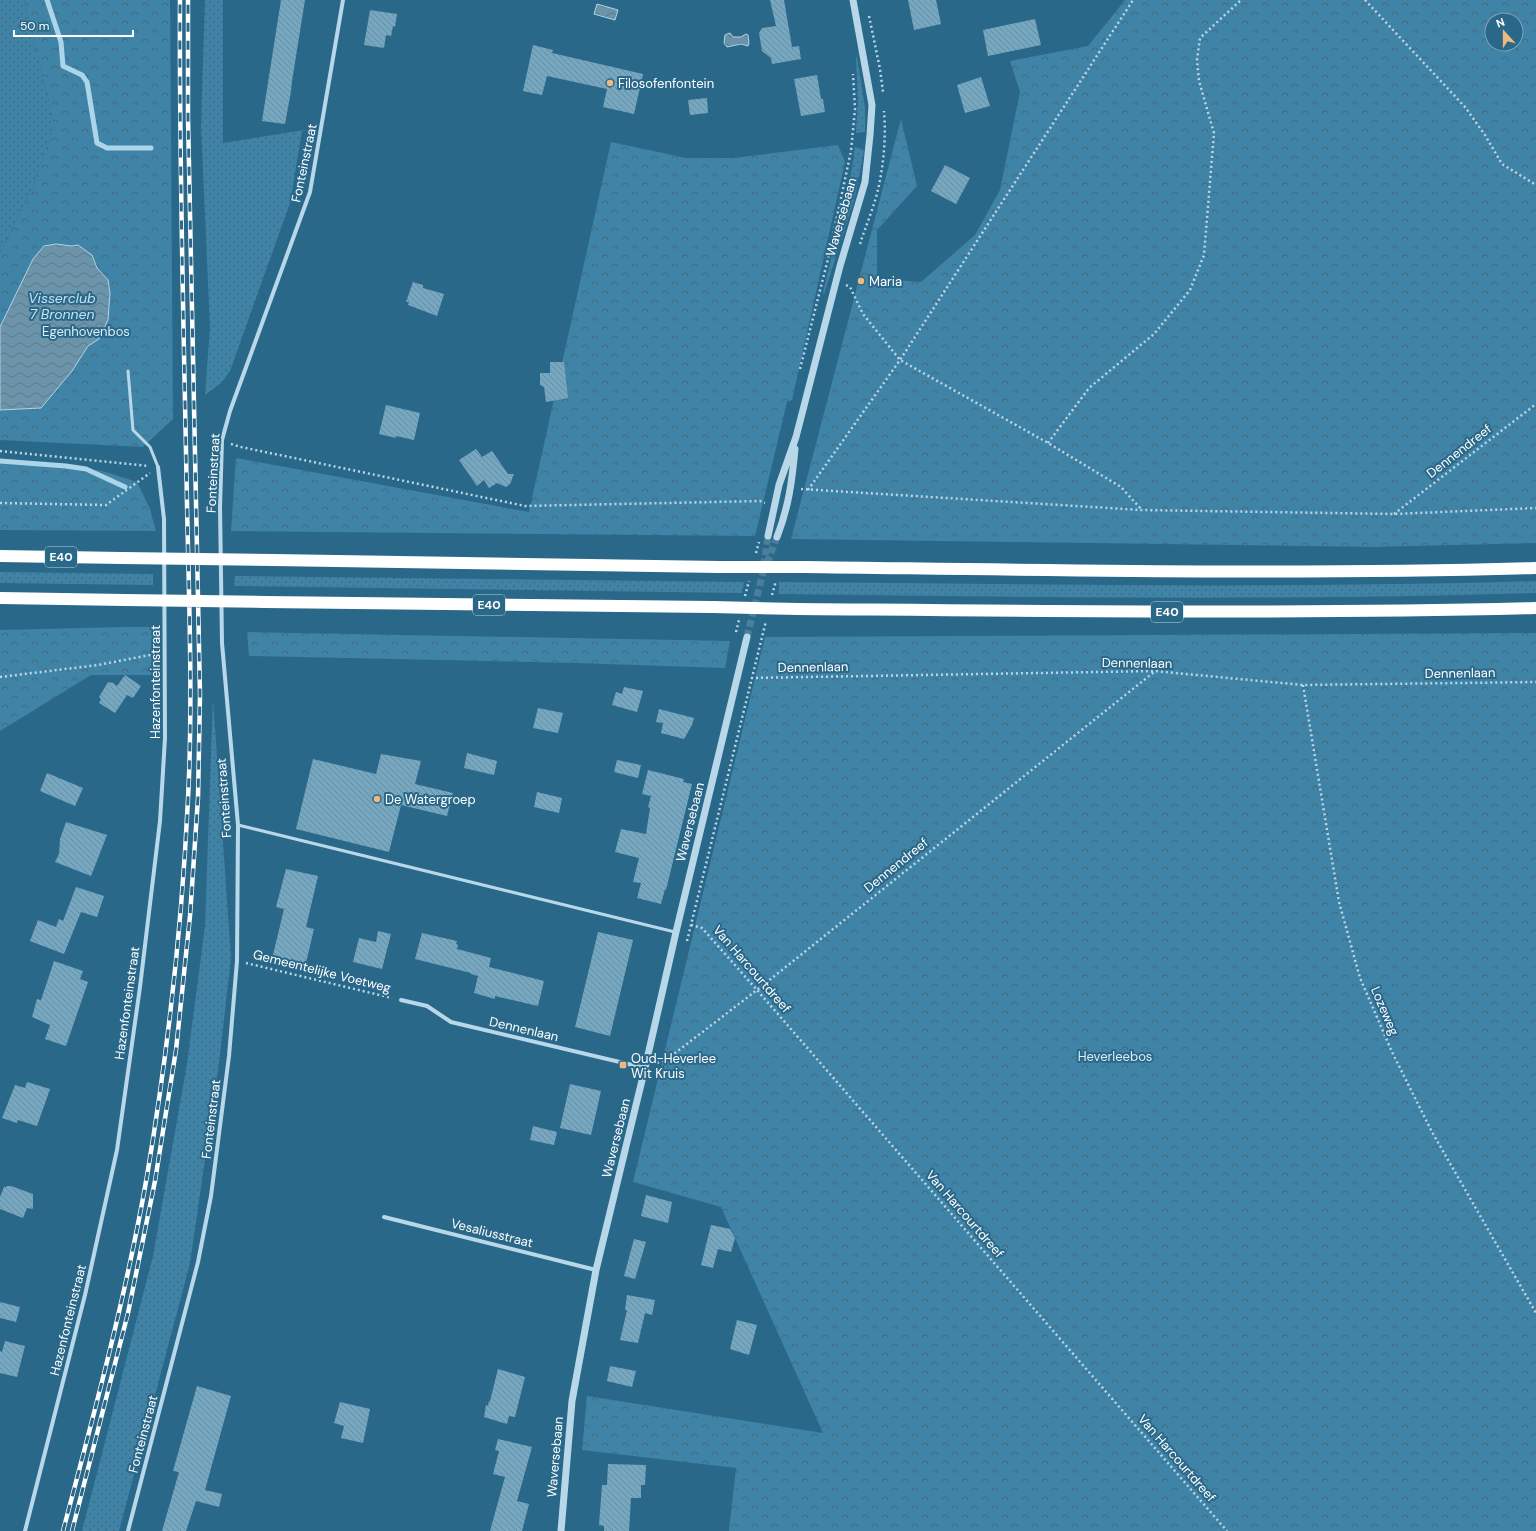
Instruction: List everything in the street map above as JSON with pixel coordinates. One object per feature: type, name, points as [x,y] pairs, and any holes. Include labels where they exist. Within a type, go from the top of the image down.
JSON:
[{"type":"highway","name":"E40","points":[[0,556],[1168,572],[1409,571],[1536,568]]},
{"type":"highway","name":"E40","points":[[0,598],[798,609],[1147,612],[1414,611],[1536,608]]},
{"type":"street","name":"Fonteinstraat","points":[[128,1531],[198,1262],[211,1196],[229,1056],[237,961],[238,825],[222,643],[220,507],[222,440],[230,411],[310,192],[342,0]]},
{"type":"street","name":"Waversebaan","points":[[768,536],[779,485],[796,437],[836,280],[865,182],[872,106],[853,0]]},
{"type":"street","name":"Waversebaan","points":[[777,537],[787,508],[791,487],[796,437]]},
{"type":"street","name":"Hazenfonteinstraat","points":[[25,1531],[85,1295],[117,1150],[140,987],[160,821],[165,738],[164,519],[158,467]]},
{"type":"street","name":"Waversebaan","points":[[561,1531],[572,1401],[596,1270],[747,637]]},
{"type":"street","name":"Dennenlaan","points":[[401,1000],[427,1006],[451,1022],[645,1068]]},
{"type":"street","name":"Vesaliusstraat","points":[[384,1217],[596,1270]]},
{"type":"lane","points":[[128,371],[133,430],[150,447],[158,467]]},
{"type":"lane","points":[[238,825],[676,932]]},
{"type":"path","points":[[807,490],[900,360],[1133,0]]},
{"type":"path","points":[[1048,443],[1089,388],[1154,334],[1190,290],[1204,255],[1214,133],[1199,81],[1197,60],[1200,38],[1241,0]]},
{"type":"path","points":[[1365,0],[1465,107],[1485,135],[1502,164],[1535,184]]},
{"type":"path","points":[[799,373],[828,259],[851,151],[855,109],[853,73]]},
{"type":"path","points":[[836,280],[850,286],[863,314],[900,360],[1048,443],[1121,487],[1141,510]]},
{"type":"path","name":"Dennendreef","points":[[1394,514],[1536,404]]},
{"type":"path","points":[[222,440],[241,447],[525,506],[765,503]]},
{"type":"path","points":[[0,451],[158,467]]},
{"type":"path","points":[[0,503],[106,505],[158,467]]},
{"type":"path","points":[[800,489],[1141,510],[1394,514],[1536,508]]},
{"type":"path","points":[[0,677],[98,665],[165,653]]},
{"type":"path","name":"Dennendreef","points":[[645,1068],[670,1057],[757,990],[1154,671]]},
{"type":"path","name":"Dennenlaan","points":[[737,678],[1154,671],[1303,685],[1536,682]]},
{"type":"path","points":[[691,925],[751,678]]},
{"type":"path","name":"Lozeweg","points":[[1303,685],[1339,902],[1360,978],[1392,1052],[1432,1132],[1536,1313]]},
{"type":"path","name":"Van Harcourtdreef","points":[[679,921],[702,928],[1227,1531]]},
{"type":"path","name":"Gemeentelijke Voetweg","points":[[237,961],[401,1000]]},
{"type":"green space","points":[[0,0],[24,0],[54,124],[33,186],[0,254]]},
{"type":"green space","name":"Egenhovenbos","points":[[24,0],[170,0],[173,419],[143,447],[0,440],[0,254],[33,186],[54,124]]},
{"type":"green space","points":[[205,0],[223,0],[223,143],[310,129],[302,131],[290,203],[230,371],[221,383],[205,395],[210,327],[201,126]]},
{"type":"green space","points":[[1125,0],[1536,0],[1536,543],[1373,547],[791,539],[901,119],[917,186],[877,230],[877,279],[921,282],[975,235],[1000,190],[1020,92],[1010,61],[1088,46]]},
{"type":"green space","points":[[857,57],[865,108],[865,132],[856,133],[858,100]]},
{"type":"green space","points":[[611,142],[686,158],[734,158],[838,145],[845,162],[792,400],[787,402],[755,536],[231,531],[236,458],[529,512]]},
{"type":"green space","points":[[855,147],[864,150],[855,197],[824,294],[851,174]]},
{"type":"green space","points":[[0,459],[103,471],[137,482],[150,509],[156,531],[0,530]]},
{"type":"green space","points":[[0,572],[153,574],[153,585],[0,583]]},
{"type":"green space","points":[[235,576],[744,582],[742,593],[234,586]]},
{"type":"green space","points":[[1536,581],[1536,593],[1347,597],[1158,598],[779,594],[779,582],[1063,585],[1347,585]]},
{"type":"green space","points":[[156,627],[157,675],[91,675],[0,731],[0,630]]},
{"type":"green space","points":[[247,632],[730,641],[725,668],[577,663],[249,656]]},
{"type":"green space","name":"Heverleebos","points":[[1536,633],[1536,1531],[729,1531],[736,1468],[582,1450],[587,1396],[823,1433],[721,1207],[633,1182],[765,637]]},
{"type":"green space","points":[[213,699],[231,958],[219,1063],[190,1263],[119,1531],[82,1531],[153,1256],[187,1064],[205,926]]},
{"type":"water","points":[[597,4],[618,10],[615,20],[594,14]]},
{"type":"water","points":[[730,33],[733,37],[741,37],[746,34],[748,35],[748,46],[741,44],[727,47],[724,43],[725,35]]},
{"type":"water","name":"Visserclub 7 Bronnen","points":[[56,244],[72,246],[78,245],[92,255],[97,268],[108,280],[110,293],[108,320],[99,339],[88,346],[72,371],[41,408],[0,410],[0,327],[33,259],[44,246]]},
{"type":"building","points":[[281,0],[305,0],[285,124],[262,121]]},
{"type":"building","points":[[770,0],[784,0],[792,47],[799,46],[801,59],[772,64],[771,58],[762,51],[759,33],[762,28],[776,26]]},
{"type":"building","points":[[908,0],[936,0],[941,24],[914,30]]},
{"type":"building","points":[[370,10],[397,14],[395,27],[393,26],[391,36],[386,35],[384,48],[364,45]]},
{"type":"building","points":[[1035,19],[1041,45],[988,56],[983,30]]},
{"type":"building","name":"Filosofenfontein","points":[[533,45],[553,50],[552,53],[643,74],[634,114],[603,107],[607,89],[547,76],[542,95],[523,91]]},
{"type":"building","points":[[817,75],[825,112],[801,116],[794,79]]},
{"type":"building","points":[[981,77],[990,106],[965,113],[957,85]]},
{"type":"building","points":[[707,98],[708,113],[690,115],[688,100]]},
{"type":"building","points":[[945,165],[970,178],[956,204],[931,191]]},
{"type":"building","points":[[413,282],[423,285],[423,288],[444,294],[437,316],[408,305],[409,302],[406,302]]},
{"type":"building","points":[[550,362],[564,362],[568,398],[546,402],[544,387],[540,385],[540,373],[550,373]]},
{"type":"building","points":[[386,405],[420,413],[414,440],[379,434]]},
{"type":"building","points":[[476,449],[482,457],[492,451],[508,474],[514,474],[510,484],[506,487],[497,483],[489,488],[484,480],[477,486],[459,460]]},
{"type":"building","points":[[125,675],[141,686],[133,698],[127,695],[115,713],[99,703],[101,699],[99,697],[108,682],[112,682],[117,686]]},
{"type":"building","points":[[624,687],[643,691],[637,712],[612,705],[616,692],[622,694]]},
{"type":"building","points":[[538,708],[563,713],[558,733],[533,728]]},
{"type":"building","points":[[659,709],[694,718],[692,725],[684,739],[661,733],[663,723],[656,722]]},
{"type":"building","points":[[467,753],[497,761],[494,775],[464,768]]},
{"type":"building","name":"De Watergroep","points":[[381,754],[421,761],[415,784],[453,793],[447,816],[401,805],[389,852],[296,829],[313,759],[376,774]]},
{"type":"building","points":[[617,760],[641,765],[638,778],[614,772]]},
{"type":"building","points":[[648,770],[684,779],[683,782],[692,784],[666,890],[665,889],[661,904],[637,898],[641,883],[633,882],[639,858],[615,852],[621,829],[646,834],[650,808],[648,807],[651,796],[642,794]]},
{"type":"building","points":[[47,773],[83,788],[75,806],[40,791]]},
{"type":"building","points":[[537,792],[562,798],[559,813],[534,807]]},
{"type":"building","points":[[66,822],[107,835],[91,876],[55,862],[59,854],[60,839]]},
{"type":"building","points":[[286,869],[318,876],[306,927],[314,929],[305,967],[272,959],[284,909],[276,907]]},
{"type":"building","points":[[76,887],[104,896],[97,917],[81,912],[64,954],[30,941],[38,920],[56,927],[59,919],[63,921]]},
{"type":"building","points":[[378,931],[391,934],[382,969],[353,962],[359,938],[376,942]]},
{"type":"building","points":[[598,932],[633,940],[610,1036],[575,1027]]},
{"type":"building","points":[[422,933],[457,941],[457,949],[491,958],[489,967],[544,981],[538,1006],[495,996],[495,999],[474,993],[478,976],[415,959]]},
{"type":"building","points":[[54,961],[83,971],[80,979],[88,982],[66,1046],[45,1039],[50,1025],[32,1017],[37,999],[41,1000]]},
{"type":"building","points":[[27,1082],[50,1089],[37,1126],[18,1120],[17,1123],[2,1118],[15,1085],[25,1088]]},
{"type":"building","points":[[570,1084],[601,1091],[591,1135],[560,1128]]},
{"type":"building","points":[[533,1126],[557,1132],[554,1145],[530,1140]]},
{"type":"building","points":[[7,1186],[33,1194],[33,1209],[27,1208],[23,1218],[0,1209],[0,1197],[4,1187]]},
{"type":"building","points":[[646,1195],[672,1202],[668,1223],[641,1216]]},
{"type":"building","points":[[711,1225],[730,1229],[735,1238],[731,1252],[718,1249],[713,1268],[701,1265]]},
{"type":"building","points":[[634,1239],[646,1242],[635,1279],[624,1276]]},
{"type":"building","points":[[627,1295],[655,1300],[652,1315],[645,1313],[638,1343],[620,1340],[627,1310],[625,1310]]},
{"type":"building","points":[[0,1302],[20,1307],[16,1322],[0,1318]]},
{"type":"building","points":[[737,1320],[757,1325],[749,1355],[730,1349]]},
{"type":"building","points":[[5,1341],[25,1346],[17,1377],[0,1373],[0,1351],[2,1352]]},
{"type":"building","points":[[610,1366],[636,1371],[632,1387],[607,1381]]},
{"type":"building","points":[[498,1369],[525,1377],[515,1417],[509,1416],[507,1424],[484,1417],[486,1405],[488,1406],[490,1401]]},
{"type":"building","points":[[197,1386],[231,1396],[205,1490],[222,1494],[219,1507],[196,1501],[186,1531],[162,1531],[179,1472],[173,1471]]},
{"type":"building","points":[[340,1402],[370,1409],[363,1443],[341,1438],[344,1426],[334,1423]]},
{"type":"building","points":[[498,1439],[532,1447],[517,1501],[529,1504],[522,1531],[490,1531],[505,1477],[493,1474],[499,1451],[495,1450]]},
{"type":"building","points":[[608,1464],[646,1465],[645,1485],[641,1485],[641,1498],[631,1498],[629,1531],[604,1531],[604,1526],[599,1525],[602,1485],[607,1485]]},
{"type":"waterway","points":[[47,0],[61,42],[63,66],[82,75],[87,82],[97,143],[107,148],[151,148]]},
{"type":"waterway","points":[[0,461],[86,469],[125,487]]},
{"type":"tunnel","points":[[747,637],[763,572],[768,536]]},
{"type":"tunnel","points":[[767,563],[777,537]]},
{"type":"railway","points":[[63,1531],[109,1355],[139,1221],[155,1129],[168,1035],[182,893],[188,799],[190,615],[183,315],[180,0]]},
{"type":"railway","points":[[72,1531],[128,1313],[155,1181],[176,1050],[190,916],[198,798],[200,695],[188,117],[188,0]]},
{"type":"place","name":"Filosofenfontein","points":[[610,83]]},
{"type":"place","name":"Maria","points":[[861,281]]},
{"type":"place","name":"De Watergroep","points":[[377,799]]},
{"type":"place","name":"Oud-Heverlee Wit Kruis","points":[[623,1065]]}]
